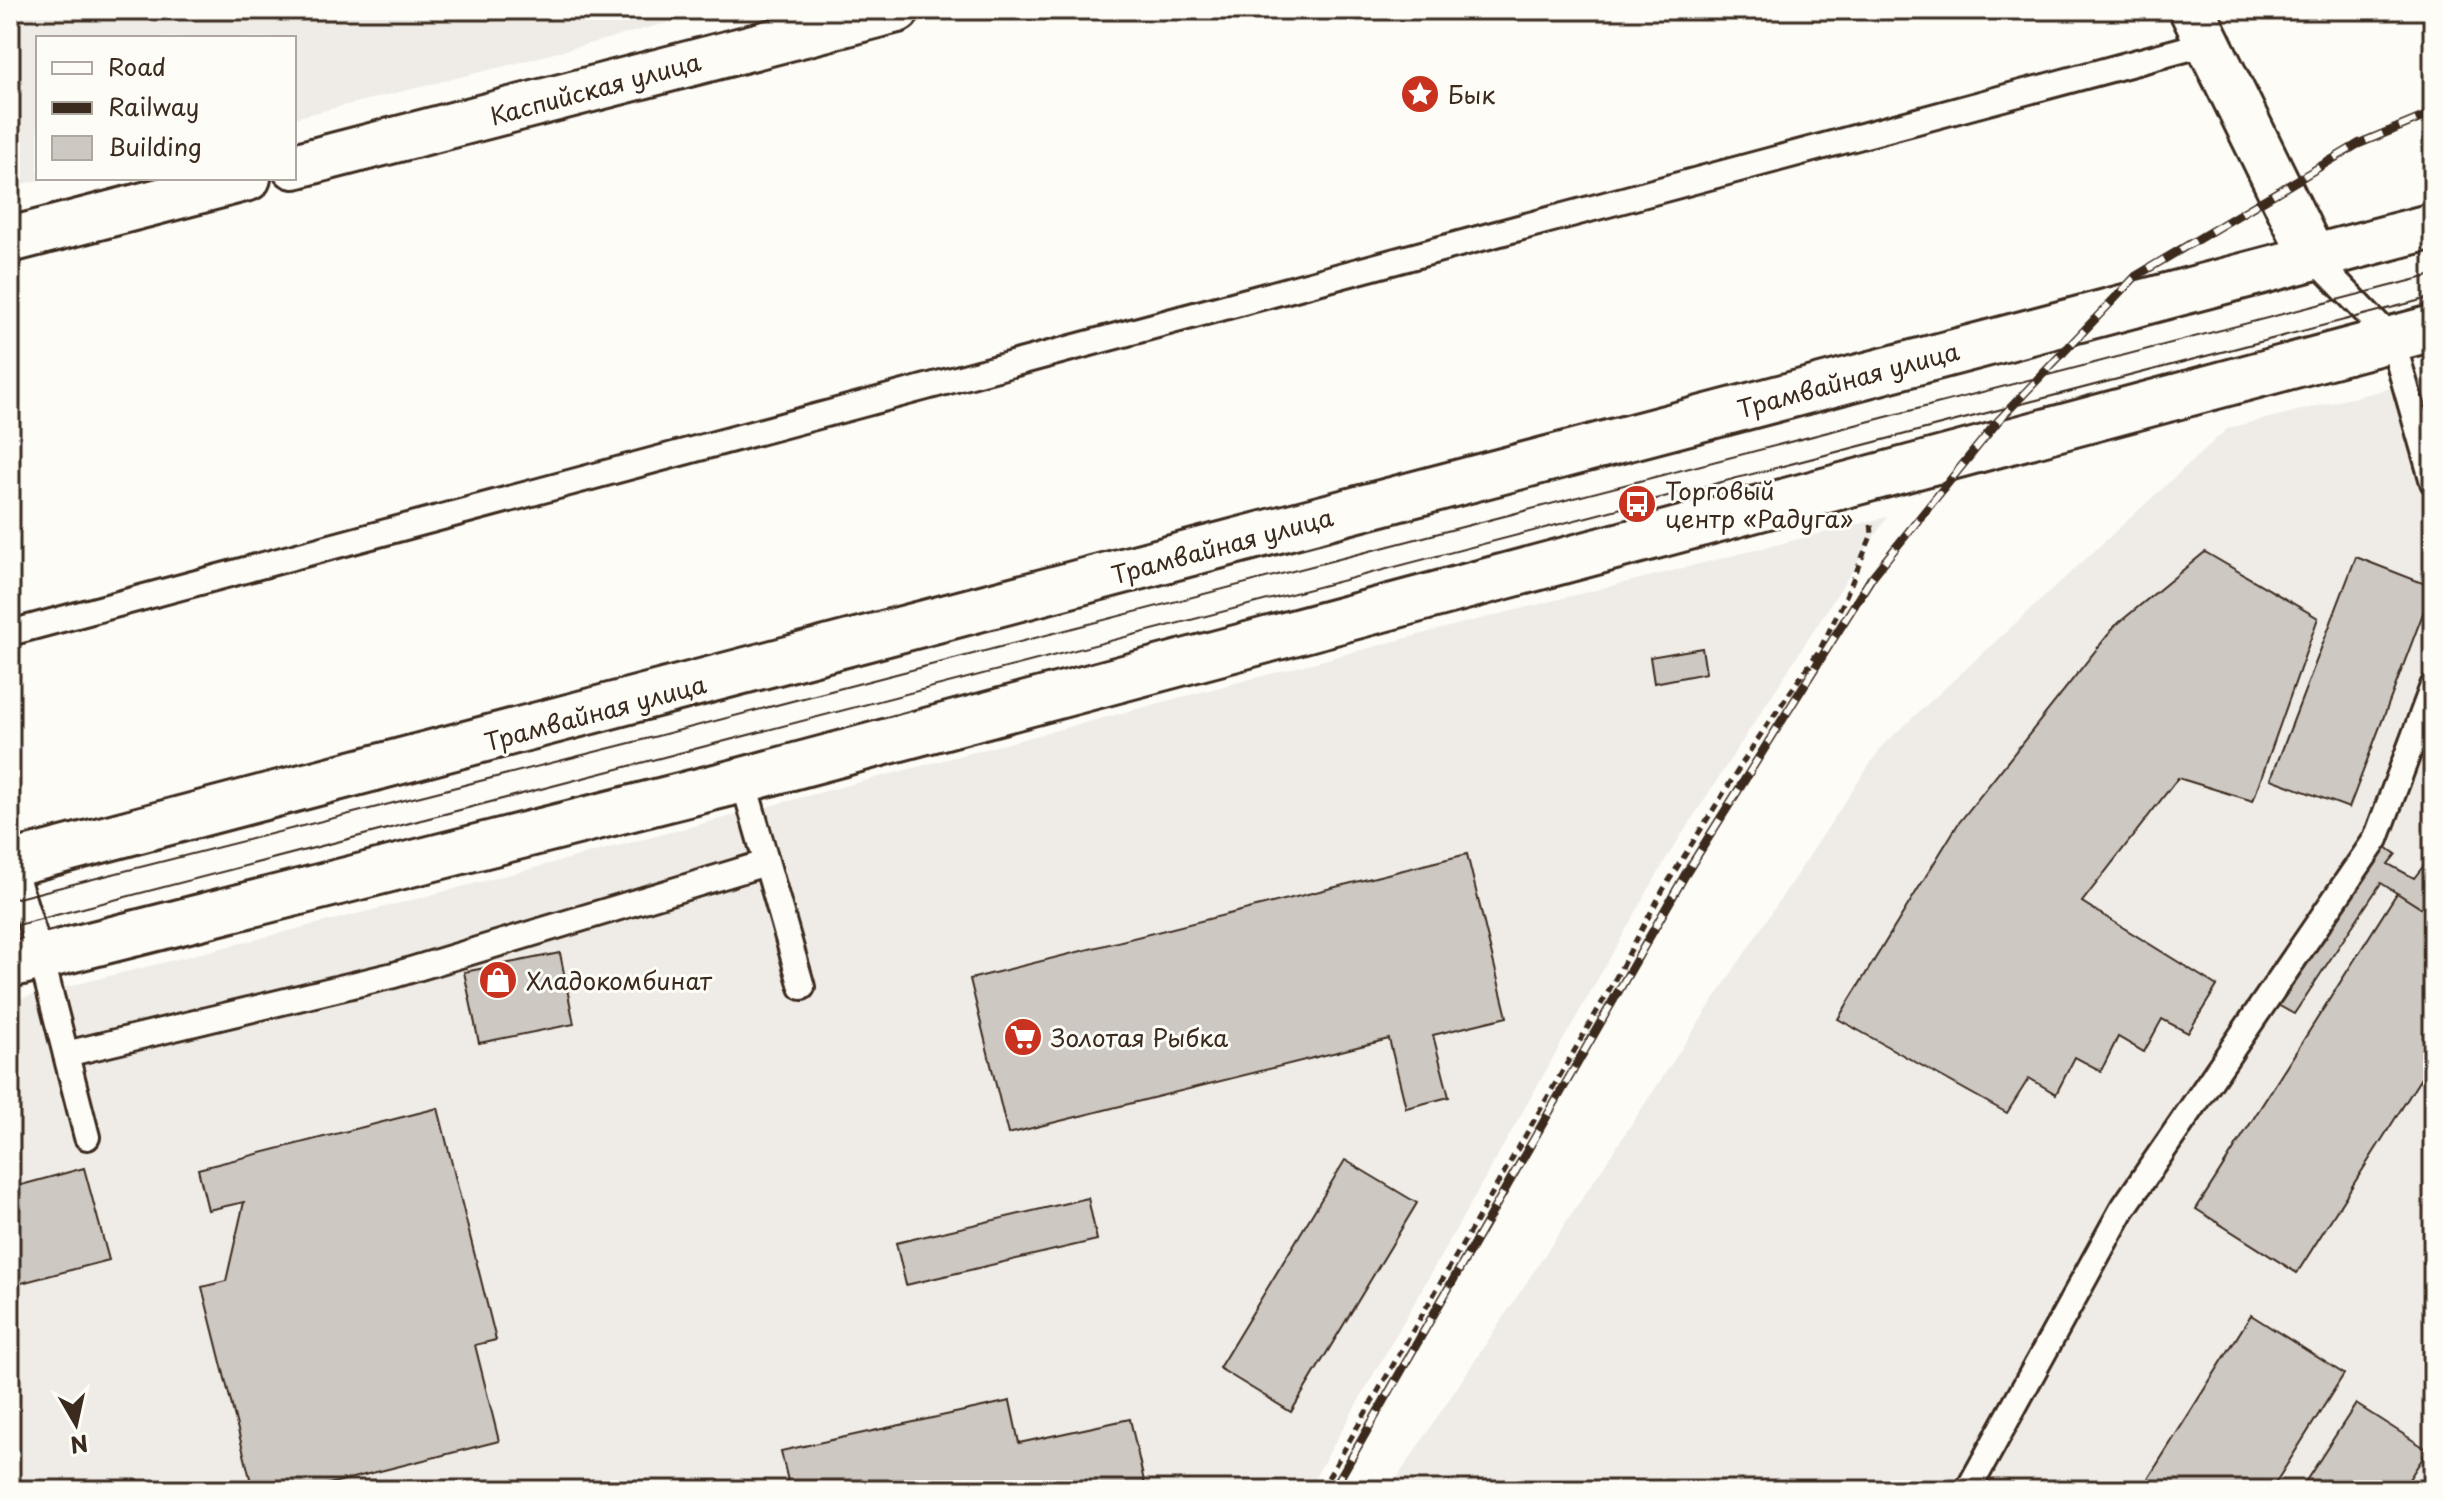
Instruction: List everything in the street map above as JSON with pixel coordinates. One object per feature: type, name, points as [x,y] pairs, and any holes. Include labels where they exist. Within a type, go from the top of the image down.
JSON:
[{"type":"main road","name":"Каспийская улица","points":[[296,165],[897,10]]},
{"type":"main road","points":[[2200,26],[2313,257]]},
{"type":"main road","points":[[10,240],[240,180]]},
{"type":"main road","name":"Трамвайная улица","points":[[11,864],[2433,226]]},
{"type":"main road","points":[[25,961],[743,780],[2412,333]]},
{"type":"lane","points":[[10,633],[145,599],[2200,26]]},
{"type":"lane","points":[[2313,257],[2412,333],[2433,482]]},
{"type":"lane","points":[[1968,1490],[2122,1210],[2376,839],[2433,686]]},
{"type":"lane","points":[[743,780],[802,987]]},
{"type":"lane","points":[[66,1054],[394,975],[766,863]]},
{"type":"lane","points":[[11,864],[25,961],[66,1054],[87,1137]]},
{"type":"path","points":[[1321,1490],[1607,994],[1663,890],[1755,743],[1820,649],[1872,534],[1869,478]]},
{"type":"shaded area","points":[[10,10],[715,10],[296,118],[296,36],[36,36],[36,180],[40,180],[10,187]]},
{"type":"shaded area","points":[[2433,378],[2433,1490],[1389,1490],[1882,746],[2228,428]]},
{"type":"shaded area","points":[[1887,517],[1666,859],[1308,1490],[10,1490],[10,1001],[416,899],[1456,625]]},
{"type":"building","points":[[2205,552],[2318,618],[2253,801],[2178,778],[2082,902],[2217,986],[2188,1033],[2162,1019],[2144,1052],[2118,1037],[2101,1071],[2075,1057],[2056,1094],[2029,1078],[2007,1113],[1838,1019],[1958,824],[2115,626]]},
{"type":"building","points":[[2356,557],[2433,587],[2349,808],[2271,779]]},
{"type":"building","points":[[1702,648],[1706,673],[1654,683],[1650,657]]},
{"type":"building","points":[[2380,843],[2396,854],[2388,864],[2414,878],[2433,854],[2433,916],[2381,883],[2294,1014],[2267,999]]},
{"type":"building","points":[[1467,854],[1507,1017],[1433,1035],[1449,1097],[1406,1108],[1389,1039],[1008,1134],[970,979]]},
{"type":"building","points":[[2397,893],[2433,916],[2433,1059],[2297,1273],[2196,1209]]},
{"type":"building","points":[[560,953],[574,1024],[479,1043],[464,972]]},
{"type":"building","points":[[438,1108],[496,1340],[475,1345],[499,1441],[305,1490],[253,1490],[202,1287],[226,1281],[244,1202],[208,1210],[198,1169]]},
{"type":"building","points":[[1345,1160],[1417,1203],[1291,1412],[1219,1368]]},
{"type":"building","points":[[84,1168],[109,1260],[10,1286],[10,1188]]},
{"type":"building","points":[[1088,1198],[1097,1240],[906,1285],[896,1243]]},
{"type":"building","points":[[2251,1315],[2344,1374],[2271,1490],[2141,1490]]},
{"type":"building","points":[[1010,1401],[1019,1443],[1130,1419],[1146,1490],[790,1490],[781,1451]]},
{"type":"building","points":[[2356,1404],[2428,1450],[2402,1490],[2300,1490]]},
{"type":"tram line","points":[[10,900],[638,741],[2433,275]]},
{"type":"tram line","points":[[10,927],[2433,297]]},
{"type":"railway","points":[[1333,1490],[1685,875],[1872,577],[1998,421],[2136,276],[2358,144],[2433,113]]},
{"type":"place","name":"Бык","points":[[1420,94]]},
{"type":"place","name":"Торговый центр «Радуга»","points":[[1637,504]]},
{"type":"place","name":"Хладокомбинат","points":[[498,980]]},
{"type":"place","name":"Золотая Рыбка","points":[[1023,1037]]}]
